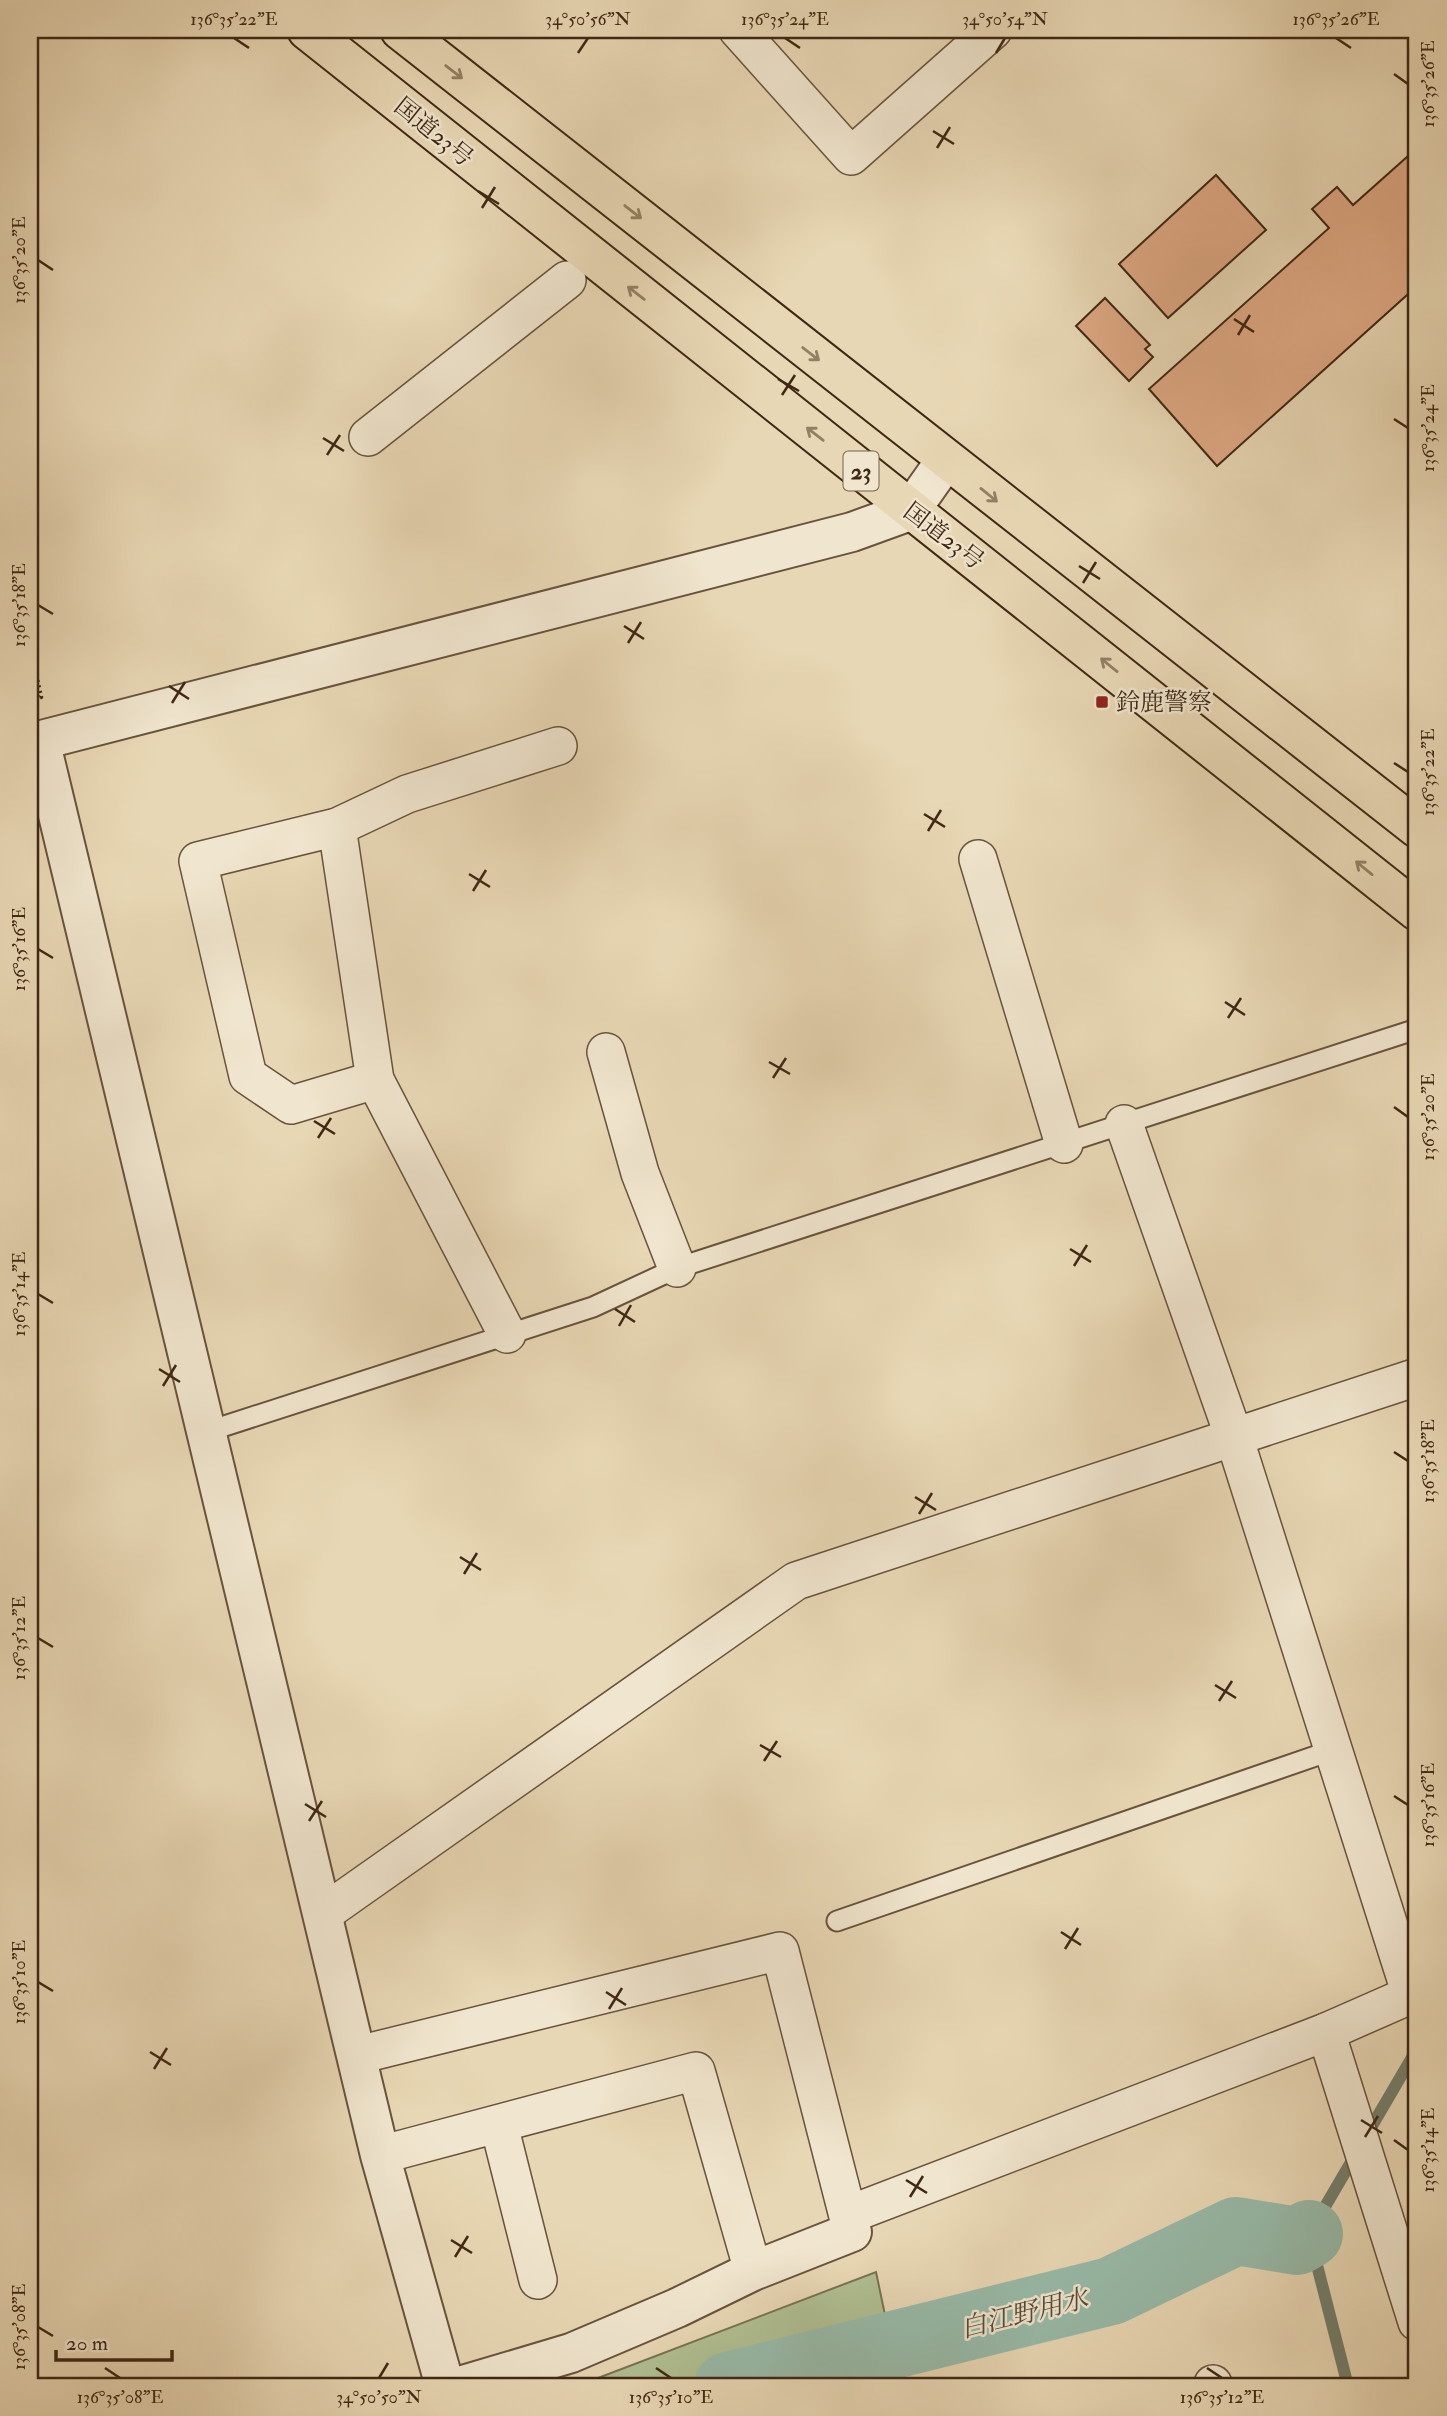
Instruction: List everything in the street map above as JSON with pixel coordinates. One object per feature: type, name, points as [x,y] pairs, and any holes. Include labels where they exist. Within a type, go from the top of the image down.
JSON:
[{"type":"highway","name":"国道23号","points":[[307,30],[1417,911]]},
{"type":"highway","name":"23","points":[[400,30],[1417,828]]},
{"type":"street","points":[[738,30],[851,156],[993,30]]},
{"type":"street","points":[[368,437],[567,279]]},
{"type":"street","points":[[444,2386],[380,2155],[324,1913],[35,741],[852,532],[911,511],[946,460]]},
{"type":"street","points":[[375,1080],[291,1105],[248,1076],[198,861],[337,827],[407,794],[558,746]]},
{"type":"street","points":[[337,827],[375,1080],[507,1334]]},
{"type":"street","points":[[978,859],[1064,1143]]},
{"type":"street","points":[[606,1052],[640,1173],[677,1268]]},
{"type":"street","points":[[460,2386],[571,2353],[677,2308],[850,2223],[1326,2032],[1414,1993],[1333,1750],[1234,1437],[1124,1124]]},
{"type":"street","points":[[324,1913],[796,1581],[1417,1377]]},
{"type":"street","points":[[358,2055],[780,1951],[850,2223]]},
{"type":"street","points":[[1326,2032],[1375,2179],[1417,2322]]},
{"type":"street","points":[[380,2155],[696,2071],[753,2271]]},
{"type":"street","points":[[499,2125],[538,2280]]},
{"type":"lane","points":[[206,1432],[593,1307],[677,1268],[1417,1029]]},
{"type":"lane","points":[[837,1921],[1333,1750]]},
{"type":"path","points":[[30,648],[41,697],[30,701]]},
{"type":"green space","points":[[876,2272],[889,2334],[680,2386],[577,2386]]},
{"type":"building","points":[[1417,148],[1417,286],[1217,466],[1149,389],[1329,228],[1312,209],[1337,187],[1353,205]]},
{"type":"building","points":[[1216,175],[1266,230],[1168,318],[1119,264]]},
{"type":"building","points":[[1105,298],[1150,345],[1145,349],[1153,357],[1129,381],[1076,326]]},
{"type":"waterway","points":[[1366,2136],[1417,2049]]},
{"type":"waterway","points":[[1348,2386],[1309,2234],[1357,2152]]},
{"type":"waterway","name":"白江野用水","points":[[728,2386],[1111,2291],[1236,2231],[1297,2241],[1309,2234]]},
{"type":"place","name":"鈴鹿警察","points":[[1102,702]]}]
